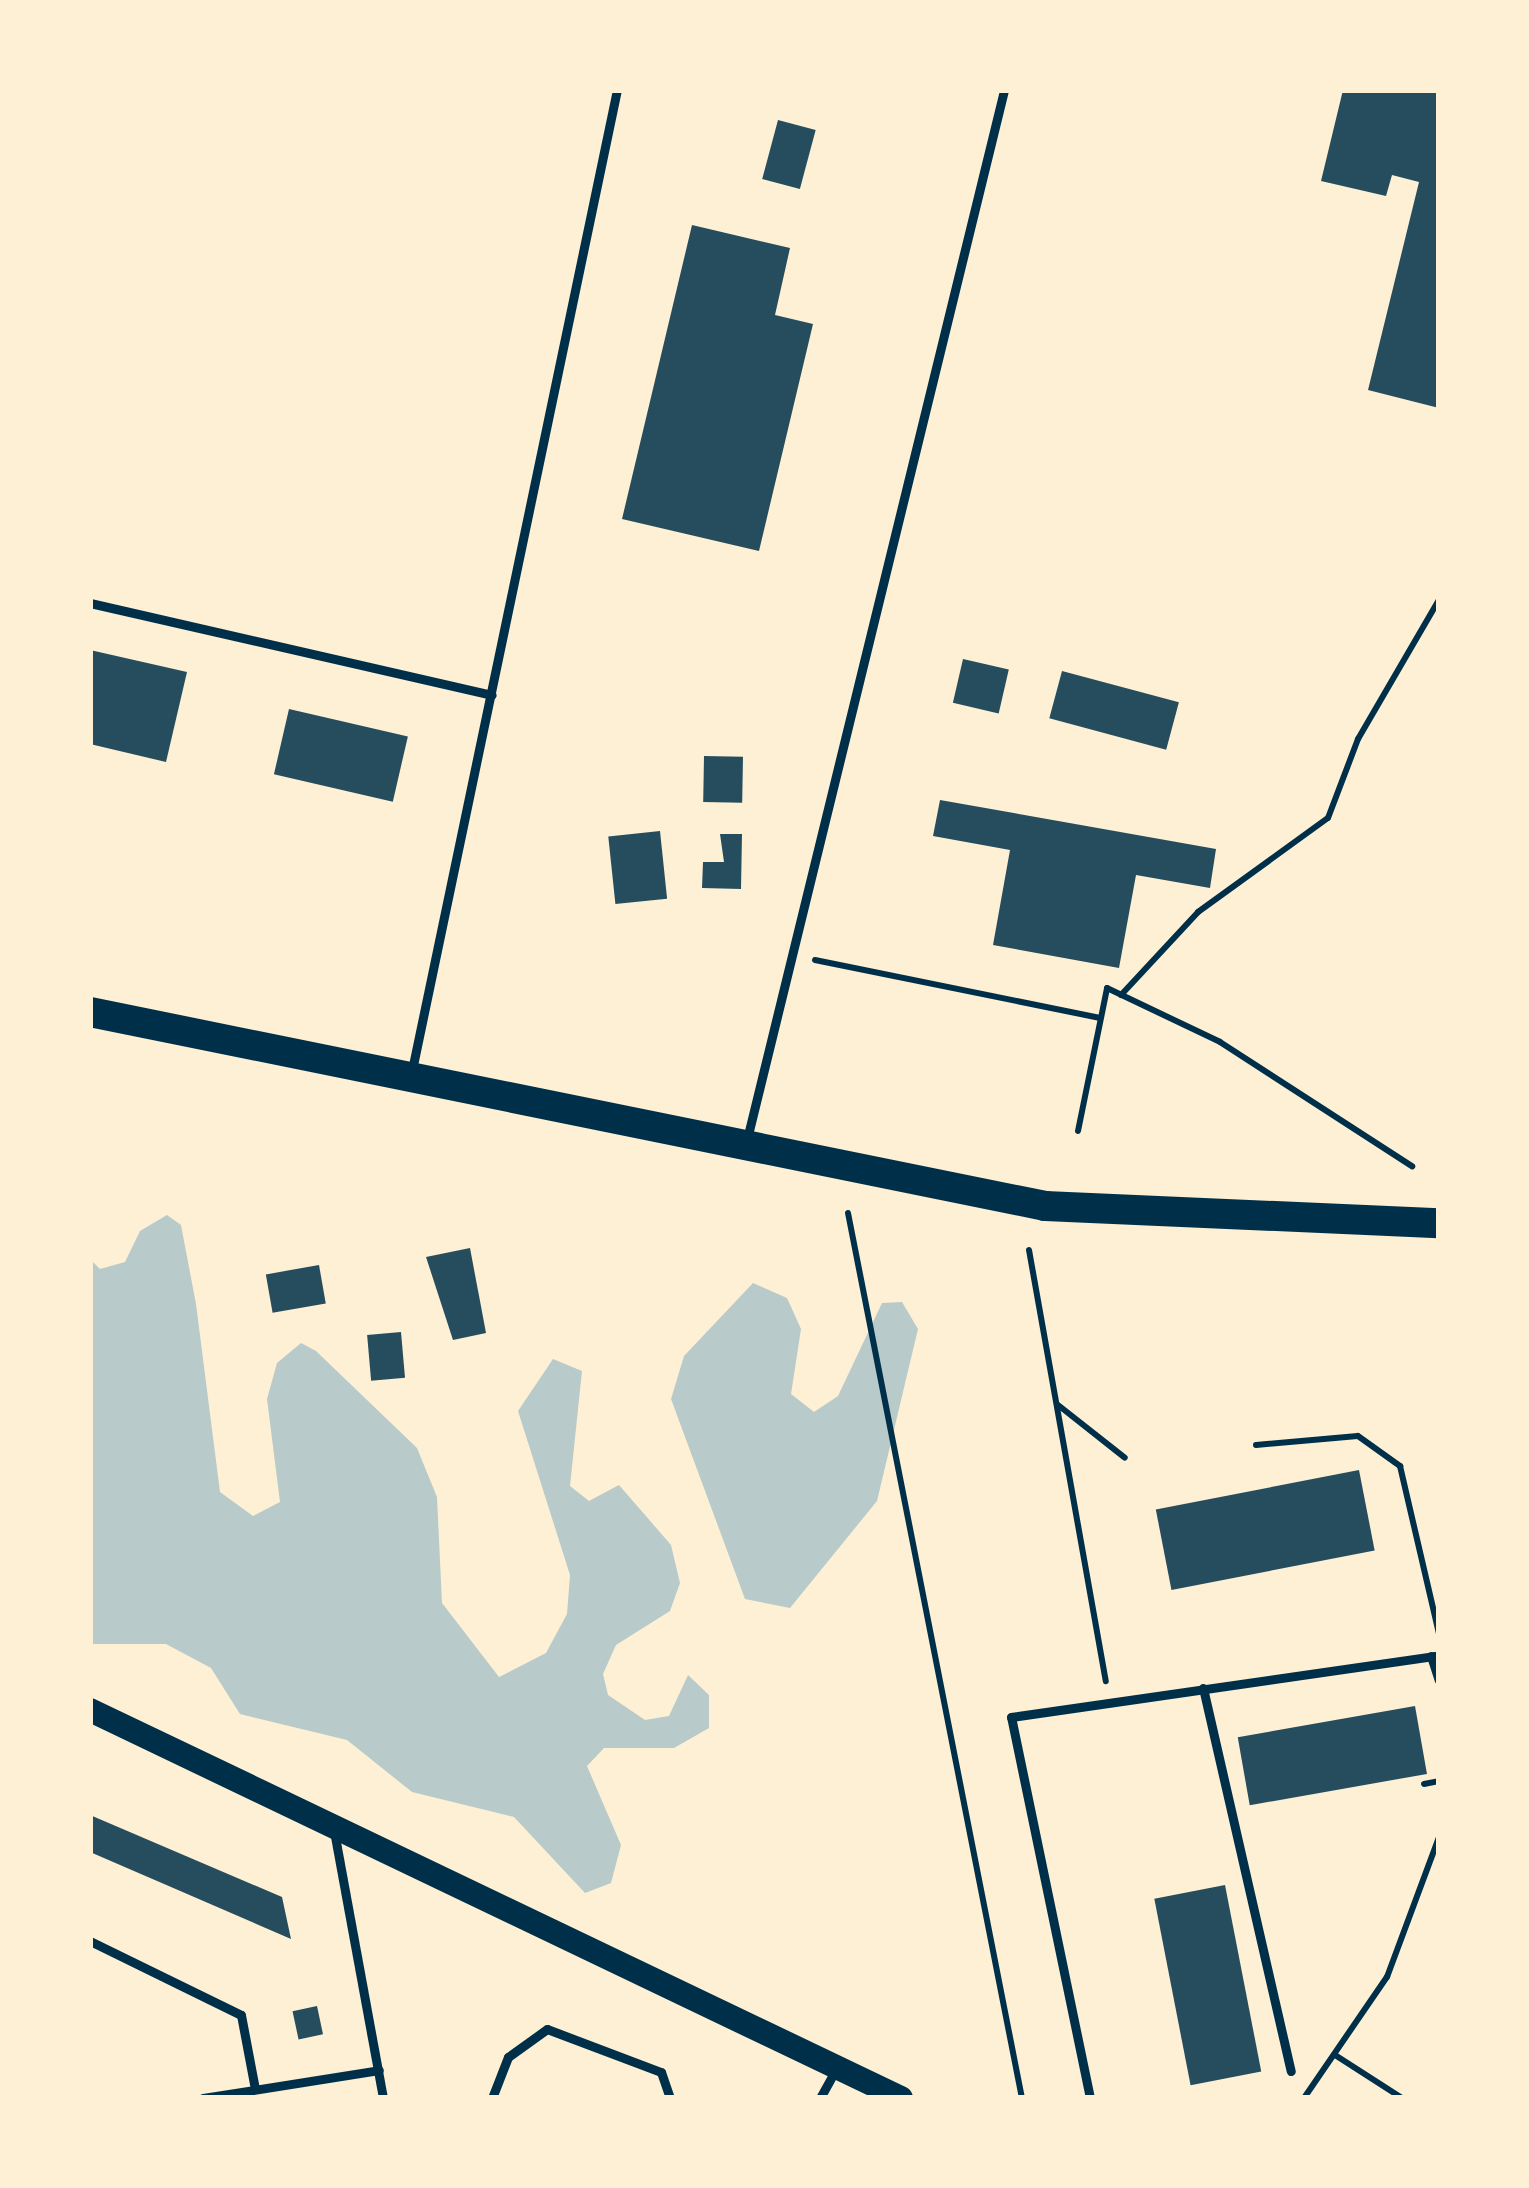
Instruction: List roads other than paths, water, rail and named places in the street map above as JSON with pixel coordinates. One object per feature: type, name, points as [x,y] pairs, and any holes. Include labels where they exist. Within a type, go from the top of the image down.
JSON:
[{"type":"main road","points":[[90,1012],[744,1150],[1162,1220],[1439,1223]]},
{"type":"main road","points":[[90,1710],[332,1820],[901,2098]]},
{"type":"lane","points":[[410,1081],[616,90]]},
{"type":"lane","points":[[744,1150],[1004,90]]},
{"type":"lane","points":[[90,602],[492,695]]},
{"type":"lane","points":[[1090,2098],[1011,1717],[1435,1655],[1439,1680]]},
{"type":"lane","points":[[1203,1688],[1291,2071]]},
{"type":"lane","points":[[332,1820],[383,2098]]},
{"type":"lane","points":[[90,1941],[242,2015],[255,2090]]},
{"type":"lane","points":[[492,2098],[508,2057],[547,2029],[662,2072],[670,2098]]},
{"type":"lane","points":[[820,2098],[838,2066]]},
{"type":"lane","points":[[202,2098],[379,2070]]}]
